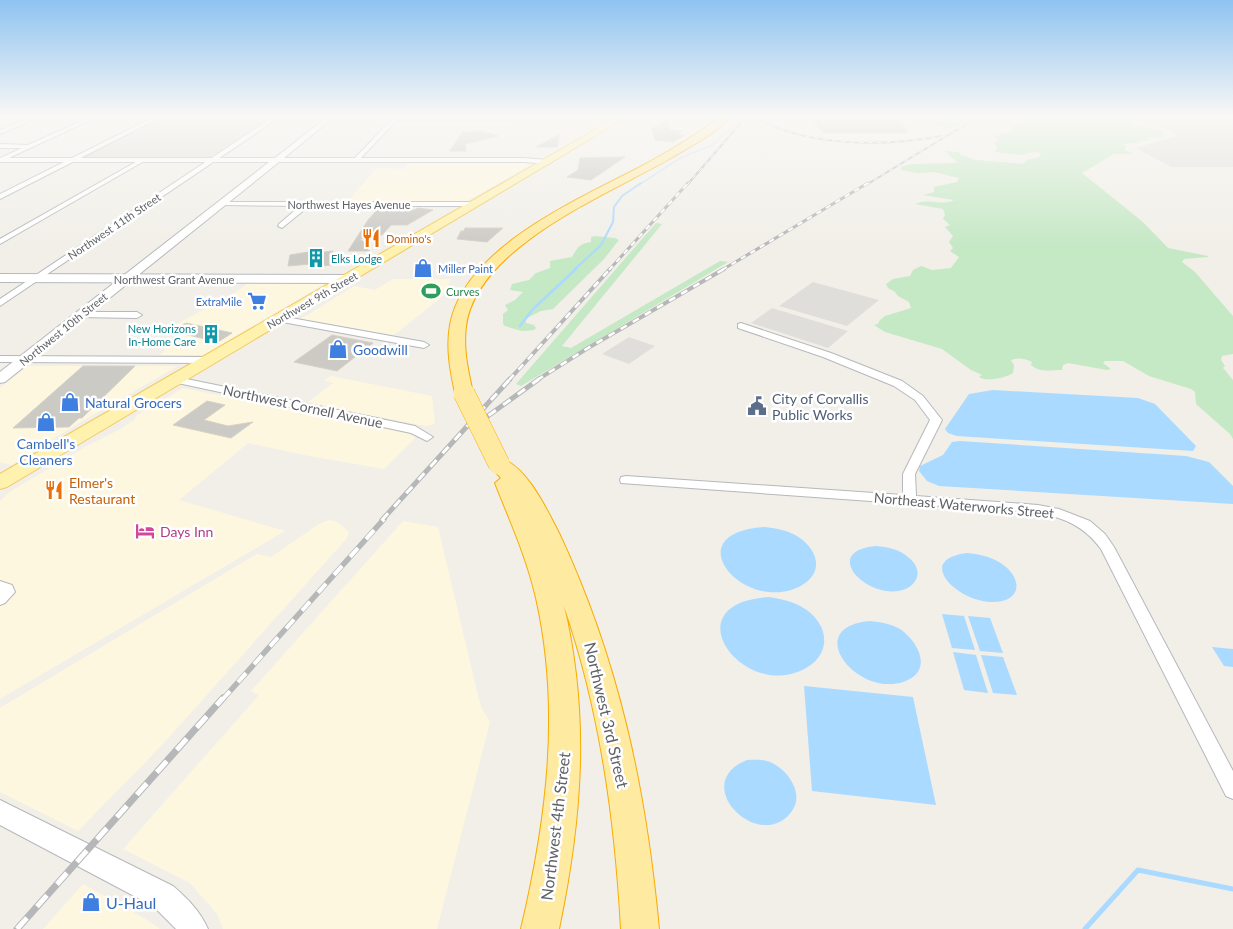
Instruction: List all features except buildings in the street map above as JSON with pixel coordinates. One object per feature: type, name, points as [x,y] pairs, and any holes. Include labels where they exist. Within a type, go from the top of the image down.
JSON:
[{"type":"highway","name":"Northwest 4th Street","points":[[540,929],[556,847],[564,784],[566,712],[563,665],[549,597],[536,555],[498,464],[464,393],[458,374],[456,356],[457,328],[461,312],[474,287],[492,264],[509,248],[538,228],[658,160]]},
{"type":"highway","name":"Northwest 3rd Street","points":[[498,464],[524,490],[548,537],[570,587],[593,649],[614,731],[628,809],[640,929]]},
{"type":"main road","name":"Northwest 9th Street","points":[[0,483],[551,160]]},
{"type":"main road","name":"Northwest Grant Avenue","points":[[0,278],[348,279]]},
{"type":"street","points":[[0,197],[73,160]]},
{"type":"street","points":[[0,242],[142,160]]},
{"type":"street","name":"Northwest 11th Street","points":[[0,302],[212,160]]},
{"type":"street","name":"Northwest 10th Street","points":[[0,378],[277,160]]},
{"type":"street","points":[[528,160],[548,162]]},
{"type":"street","name":"Northwest Hayes Avenue","points":[[221,204],[476,204]]},
{"type":"street","points":[[282,226],[307,204]]},
{"type":"street","points":[[80,315],[137,316]]},
{"type":"street","points":[[280,319],[424,345]]},
{"type":"street","points":[[741,326],[827,355],[839,362],[895,381],[920,399],[936,420],[908,474],[910,499]]},
{"type":"street","points":[[0,359],[210,360]]},
{"type":"street","name":"Northwest Cornell Avenue","points":[[177,380],[415,430],[428,437]]},
{"type":"street","name":"Northeast Waterworks Street","points":[[626,480],[1038,509],[1068,515],[1094,530],[1107,547],[1233,790]]},
{"type":"street","points":[[0,586],[7,589],[7,592],[0,600]]},
{"type":"street","points":[[0,812],[163,896],[187,921]]},
{"type":"shaded area","points":[[1159,160],[1233,160],[1233,167],[1171,167]]},
{"type":"shaded area","points":[[410,162],[532,164],[465,202],[348,201],[377,168],[404,169]]},
{"type":"shaded area","points":[[393,279],[451,279],[442,297],[394,335],[301,319],[354,286],[375,290]]},
{"type":"shaded area","points":[[813,282],[879,300],[847,326],[779,306]]},
{"type":"shaded area","points":[[248,283],[326,283],[204,355],[160,355],[180,334],[166,330],[236,292]]},
{"type":"shaded area","points":[[772,308],[848,331],[828,348],[751,323]]},
{"type":"shaded area","points":[[629,337],[655,346],[629,364],[602,354]]},
{"type":"shaded area","points":[[28,366],[176,367],[69,429],[12,465],[0,462],[0,388]]},
{"type":"shaded area","points":[[331,376],[432,396],[435,424],[426,426],[307,403],[333,383],[324,380]]},
{"type":"shaded area","points":[[183,388],[418,435],[384,469],[248,443],[179,500],[285,531],[0,699],[0,501],[11,491],[85,447],[117,431],[134,420],[136,416]]},
{"type":"shaded area","points":[[329,520],[336,521],[349,532],[347,538],[163,744],[78,831],[0,792],[0,708],[257,554],[271,557],[319,524]]},
{"type":"shaded area","points":[[403,521],[438,527],[478,696],[482,709],[490,722],[437,929],[223,929],[217,914],[190,883],[123,849],[259,695],[251,691]]},
{"type":"shaded area","name":"U-Haul","points":[[83,884],[147,920],[160,929],[43,929]]},
{"type":"green space","points":[[955,160],[1023,164],[1027,160],[1103,160],[1082,173],[1143,222],[1168,248],[1208,256],[1184,259],[1182,262],[1195,272],[1233,316],[1233,354],[1222,356],[1221,360],[1225,366],[1223,368],[1233,380],[1233,439],[1230,434],[1196,404],[1195,392],[1191,389],[1149,376],[1123,361],[1105,361],[1103,363],[1111,369],[1107,370],[1068,363],[1063,365],[1062,370],[1045,370],[1034,368],[1030,361],[1016,359],[1011,360],[1014,365],[1013,373],[1001,378],[987,379],[979,377],[982,375],[971,370],[942,349],[885,332],[874,325],[878,324],[885,316],[911,308],[909,302],[898,296],[886,284],[893,279],[910,276],[913,270],[921,266],[932,270],[951,268],[959,257],[950,251],[953,248],[949,242],[953,236],[945,227],[950,225],[943,219],[945,215],[943,209],[915,204],[954,200],[923,195],[934,192],[934,187],[957,182],[959,178],[934,172],[917,173],[901,170],[901,167],[911,164],[958,163]]},
{"type":"green space","points":[[656,223],[662,224],[562,346],[571,348],[720,261],[728,262],[521,386],[516,384]]},
{"type":"green space","points":[[591,237],[619,240],[604,259],[553,309],[541,311],[525,319],[526,323],[534,325],[536,328],[534,330],[522,331],[503,324],[503,314],[508,310],[505,305],[515,300],[523,292],[510,290],[512,284],[529,280],[536,273],[550,268],[550,261],[572,257],[579,246],[591,242]]},
{"type":"water","points":[[993,390],[1138,398],[1155,404],[1196,446],[1193,451],[957,436],[948,433],[945,429],[969,394]]},
{"type":"water","points":[[952,442],[1186,456],[1209,462],[1233,486],[1233,504],[939,486],[927,481],[919,471],[920,466],[943,455]]},
{"type":"water","points":[[764,527],[793,534],[805,542],[811,549],[815,557],[815,572],[804,584],[794,589],[773,592],[754,589],[737,580],[726,568],[721,555],[724,542],[738,532]]},
{"type":"water","points":[[876,546],[897,550],[913,562],[918,573],[917,578],[910,586],[898,591],[885,591],[872,587],[861,580],[854,572],[850,564],[852,556],[860,550]]},
{"type":"water","points":[[967,553],[991,558],[1007,568],[1016,582],[1014,594],[1002,601],[991,602],[966,595],[955,588],[942,572],[943,564],[951,557]]},
{"type":"water","points":[[769,597],[802,607],[819,622],[823,631],[823,649],[811,665],[800,671],[777,676],[756,671],[738,661],[726,646],[720,630],[724,615],[740,603]]},
{"type":"water","points":[[942,614],[964,616],[975,650],[952,648]]},
{"type":"water","points":[[968,616],[990,618],[1003,653],[980,651]]},
{"type":"water","points":[[870,621],[897,627],[913,641],[921,664],[913,677],[903,682],[885,684],[868,680],[854,671],[843,659],[838,647],[839,635],[850,626]]},
{"type":"water","points":[[1212,647],[1233,649],[1233,667],[1224,666]]},
{"type":"water","points":[[953,652],[976,655],[988,693],[964,690]]},
{"type":"water","points":[[981,655],[1003,657],[1017,695],[993,693]]},
{"type":"water","points":[[804,686],[913,697],[936,805],[812,791]]},
{"type":"water","points":[[747,760],[770,762],[782,770],[792,782],[795,789],[795,804],[792,811],[779,822],[763,825],[748,821],[735,811],[727,798],[724,784],[730,771]]},
{"type":"waterway","points":[[639,185],[676,160]]},
{"type":"waterway","points":[[574,270],[601,245],[613,222],[614,207],[622,196],[641,183]]},
{"type":"waterway","points":[[520,326],[533,309],[576,269]]},
{"type":"waterway","points":[[1085,929],[1138,870],[1233,889]]},
{"type":"railway","points":[[687,185],[708,160]]},
{"type":"railway","points":[[866,185],[907,160]]},
{"type":"railway","points":[[609,270],[688,183]]},
{"type":"railway","points":[[722,270],[868,183]]},
{"type":"railway","points":[[509,380],[610,269]]},
{"type":"railway","points":[[537,380],[724,269]]},
{"type":"railway","points":[[382,520],[510,379]]},
{"type":"railway","points":[[474,426],[539,379]]},
{"type":"railway","points":[[222,700],[384,519]]},
{"type":"railway","points":[[17,929],[223,698]]},
{"type":"place","name":"Domino's","points":[[371,238]]},
{"type":"place","name":"Elks Lodge","points":[[316,258]]},
{"type":"place","name":"Miller Paint","points":[[423,268]]},
{"type":"place","name":"Curves","points":[[431,291]]},
{"type":"place","name":"ExtraMile","points":[[257,301]]},
{"type":"place","name":"New Horizons In-Home Care","points":[[211,334]]},
{"type":"place","name":"Goodwill","points":[[338,349]]},
{"type":"place","name":"Natural Grocers","points":[[70,402]]},
{"type":"place","name":"City of Corvallis Public Works","points":[[757,406]]},
{"type":"place","name":"Cambell's Cleaners","points":[[46,422]]},
{"type":"place","name":"Elmer's Restaurant","points":[[54,490]]},
{"type":"place","name":"Days Inn","points":[[145,531]]},
{"type":"place","name":"U-Haul","points":[[91,902]]}]
